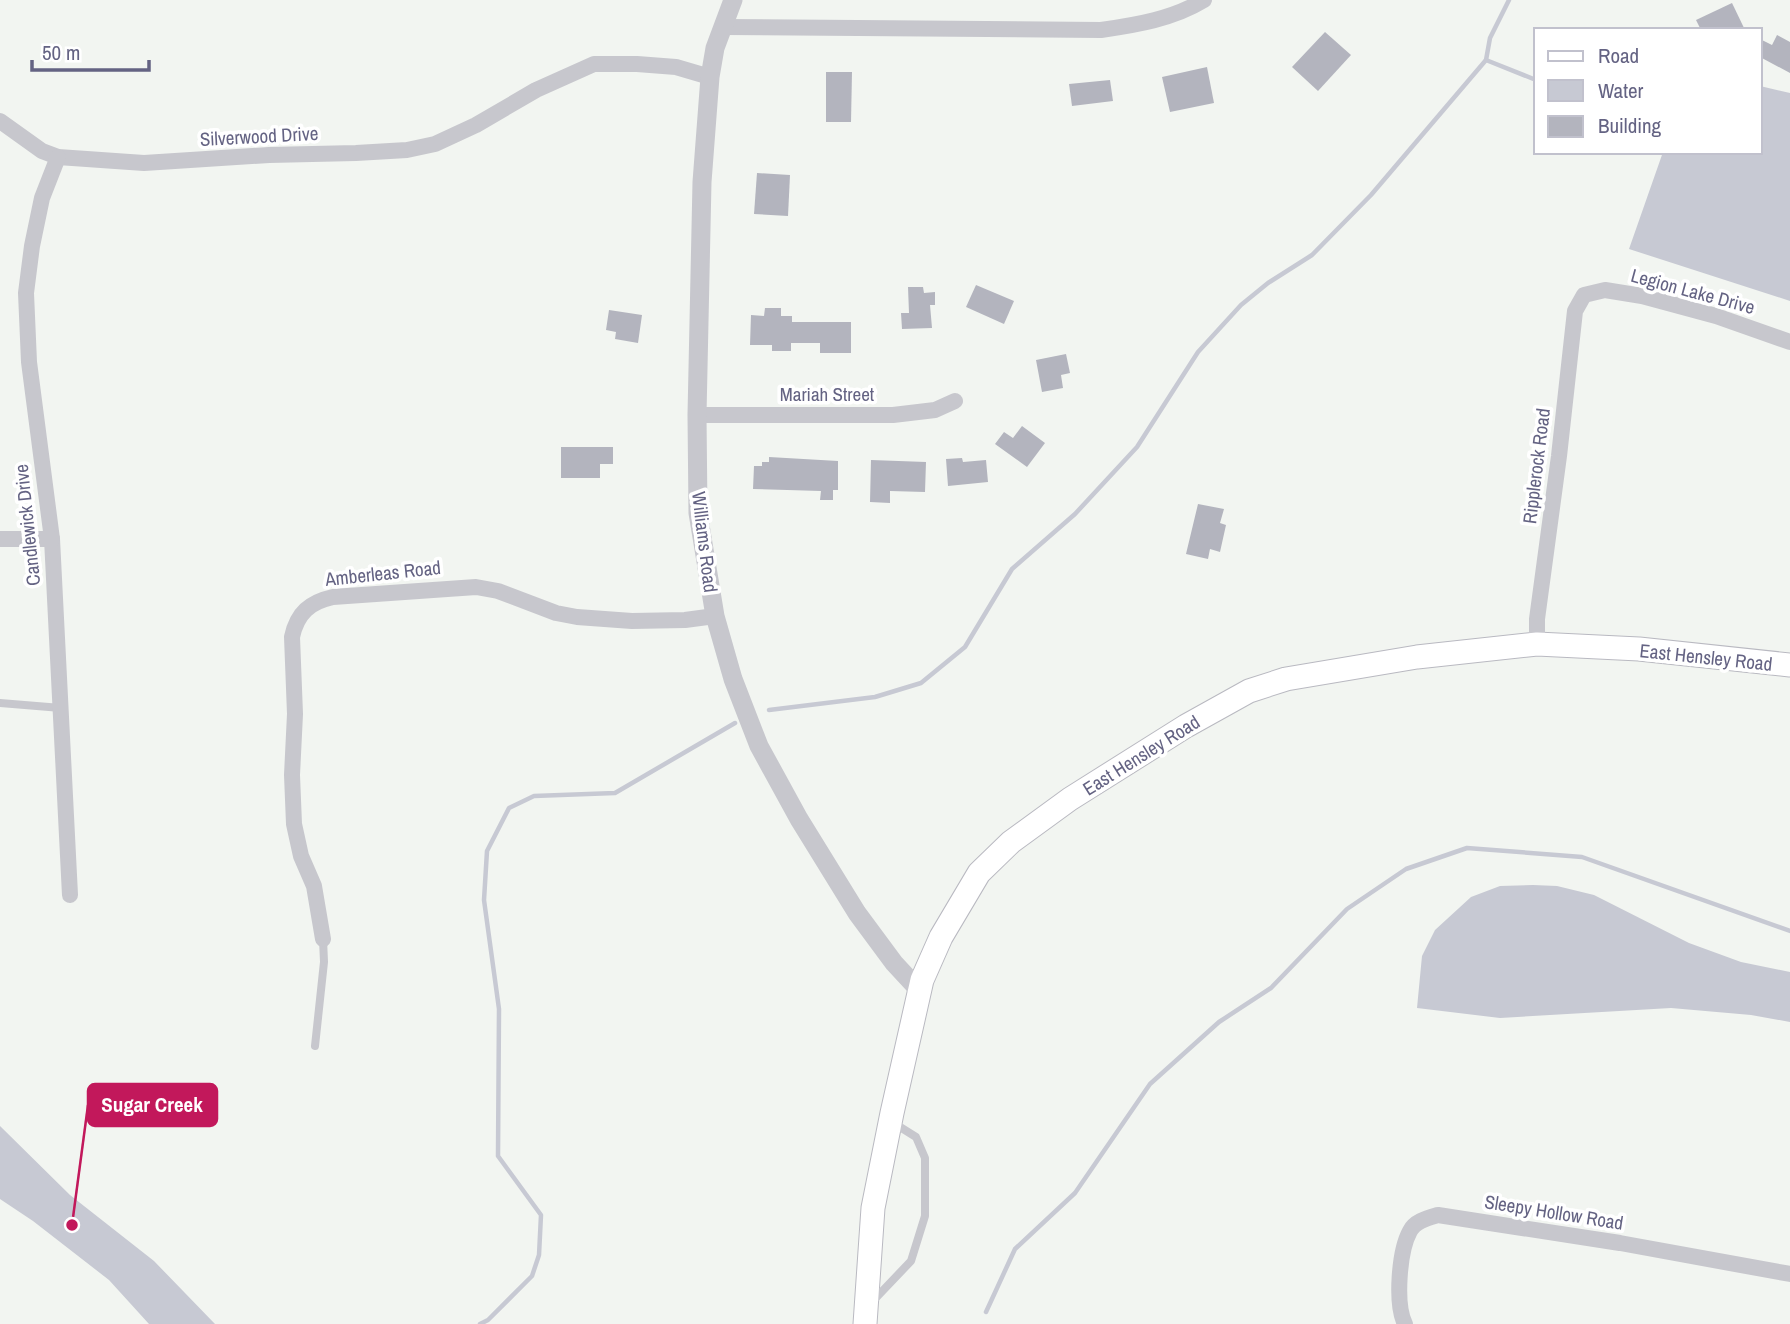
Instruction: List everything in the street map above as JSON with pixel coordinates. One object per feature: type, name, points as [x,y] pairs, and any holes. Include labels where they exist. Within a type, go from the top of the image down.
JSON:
[{"type":"main road","name":"East Hensley Road","points":[[866,1316],[873,1208],[919,990],[941,937],[979,873],[1011,842],[1070,799],[1196,720],[1249,691],[1286,679],[1417,657],[1537,644],[1639,649],[1790,665]]},
{"type":"street","name":"Williams Road","points":[[733,0],[715,48],[710,76],[702,183],[697,415],[698,513],[715,616],[733,679],[759,746],[799,819],[857,913],[894,963],[919,990]]},
{"type":"street","points":[[724,27],[1101,30],[1142,24],[1174,14],[1204,0]]},
{"type":"street","name":"Silverwood Drive","points":[[0,121],[42,150],[58,157],[144,163],[407,150],[445,139],[476,125],[536,90],[594,64],[663,66],[710,76]]},
{"type":"street","name":"Candlewick Drive","points":[[58,157],[42,198],[26,293],[29,362],[52,539],[71,895]]},
{"type":"street","name":"Legion Lake Drive","points":[[1584,295],[1605,289],[1642,296],[1716,316],[1790,342]]},
{"type":"street","name":"Ripplerock Road","points":[[1537,644],[1537,619],[1575,311],[1584,295]]},
{"type":"street","name":"Mariah Street","points":[[697,415],[893,415],[935,410],[955,401]]},
{"type":"street","points":[[0,539],[52,539]]},
{"type":"street","name":"Amberleas Road","points":[[323,939],[314,886],[301,856],[294,824],[292,775],[295,714],[292,637],[295,624],[306,608],[318,600],[334,597],[461,586],[498,591],[556,613],[577,617],[672,620],[715,616]]},
{"type":"street","name":"Sleepy Hollow Road","points":[[1405,1324],[1399,1307],[1401,1266],[1410,1231],[1422,1220],[1438,1215],[1620,1243],[1790,1274]]},
{"type":"lane","points":[[0,703],[61,708]]},
{"type":"lane","points":[[315,1046],[324,962],[323,939]]},
{"type":"lane","points":[[866,1316],[911,1261],[925,1216],[925,1158],[916,1137],[890,1120]]},
{"type":"water","points":[[1762,86],[1790,93],[1790,301],[1629,249],[1662,154],[1762,154]]},
{"type":"water","points":[[1500,886],[1557,886],[1594,895],[1689,943],[1741,962],[1790,972],[1790,1022],[1751,1015],[1671,1008],[1500,1018],[1417,1008],[1422,956],[1435,930],[1471,897]]},
{"type":"water","points":[[0,1126],[70,1195],[154,1261],[215,1324],[149,1324],[109,1280],[0,1199]]},
{"type":"building","points":[[1732,3],[1744,28],[1700,28],[1696,20]]},
{"type":"building","points":[[1325,32],[1351,55],[1318,91],[1292,67]]},
{"type":"building","points":[[1777,35],[1790,42],[1790,73],[1762,58],[1762,40],[1772,45]]},
{"type":"building","points":[[1207,67],[1214,103],[1170,112],[1162,77]]},
{"type":"building","points":[[826,72],[852,72],[851,122],[826,122]]},
{"type":"building","points":[[1110,80],[1113,101],[1072,106],[1069,84]]},
{"type":"building","points":[[757,173],[790,175],[788,216],[754,214]]},
{"type":"building","points":[[976,285],[1014,301],[1004,324],[966,307]]},
{"type":"building","points":[[908,287],[923,287],[924,293],[935,292],[935,305],[930,305],[932,328],[902,329],[901,313],[909,313]]},
{"type":"building","points":[[765,308],[781,308],[781,316],[792,316],[792,322],[851,322],[851,353],[820,353],[820,343],[791,343],[791,351],[772,351],[772,345],[750,345],[751,315],[764,316]]},
{"type":"building","points":[[609,310],[642,315],[638,343],[615,339],[616,332],[606,330]]},
{"type":"building","points":[[1066,354],[1070,373],[1061,375],[1063,388],[1042,392],[1036,360]]},
{"type":"building","points":[[1022,426],[1045,443],[1027,467],[995,444],[1004,432],[1013,438]]},
{"type":"building","points":[[561,447],[613,447],[613,464],[600,464],[600,478],[561,478]]},
{"type":"building","points":[[769,457],[838,461],[838,490],[833,490],[833,500],[820,500],[821,491],[753,489],[754,466],[769,462]]},
{"type":"building","points":[[962,458],[963,462],[986,460],[988,482],[948,486],[946,459]]},
{"type":"building","points":[[871,460],[926,462],[925,492],[890,491],[890,503],[870,502]]},
{"type":"building","points":[[1198,504],[1224,509],[1220,523],[1226,525],[1220,552],[1210,549],[1208,559],[1186,554]]},
{"type":"waterway","points":[[769,710],[875,697],[921,683],[965,647],[1012,569],[1075,514],[1137,447],[1198,352],[1241,305],[1268,283],[1312,255],[1371,195],[1486,60],[1490,38],[1509,0]]},
{"type":"waterway","points":[[1486,60],[1534,79]]},
{"type":"waterway","points":[[480,1324],[488,1320],[532,1276],[539,1255],[541,1215],[498,1156],[499,1009],[484,900],[487,851],[509,808],[534,796],[615,793],[735,723]]},
{"type":"waterway","points":[[986,1312],[1015,1249],[1075,1193],[1150,1084],[1219,1022],[1271,988],[1347,909],[1406,869],[1467,848],[1582,857],[1790,931]]},
{"type":"place","name":"Sugar Creek","points":[[72,1225]]}]
